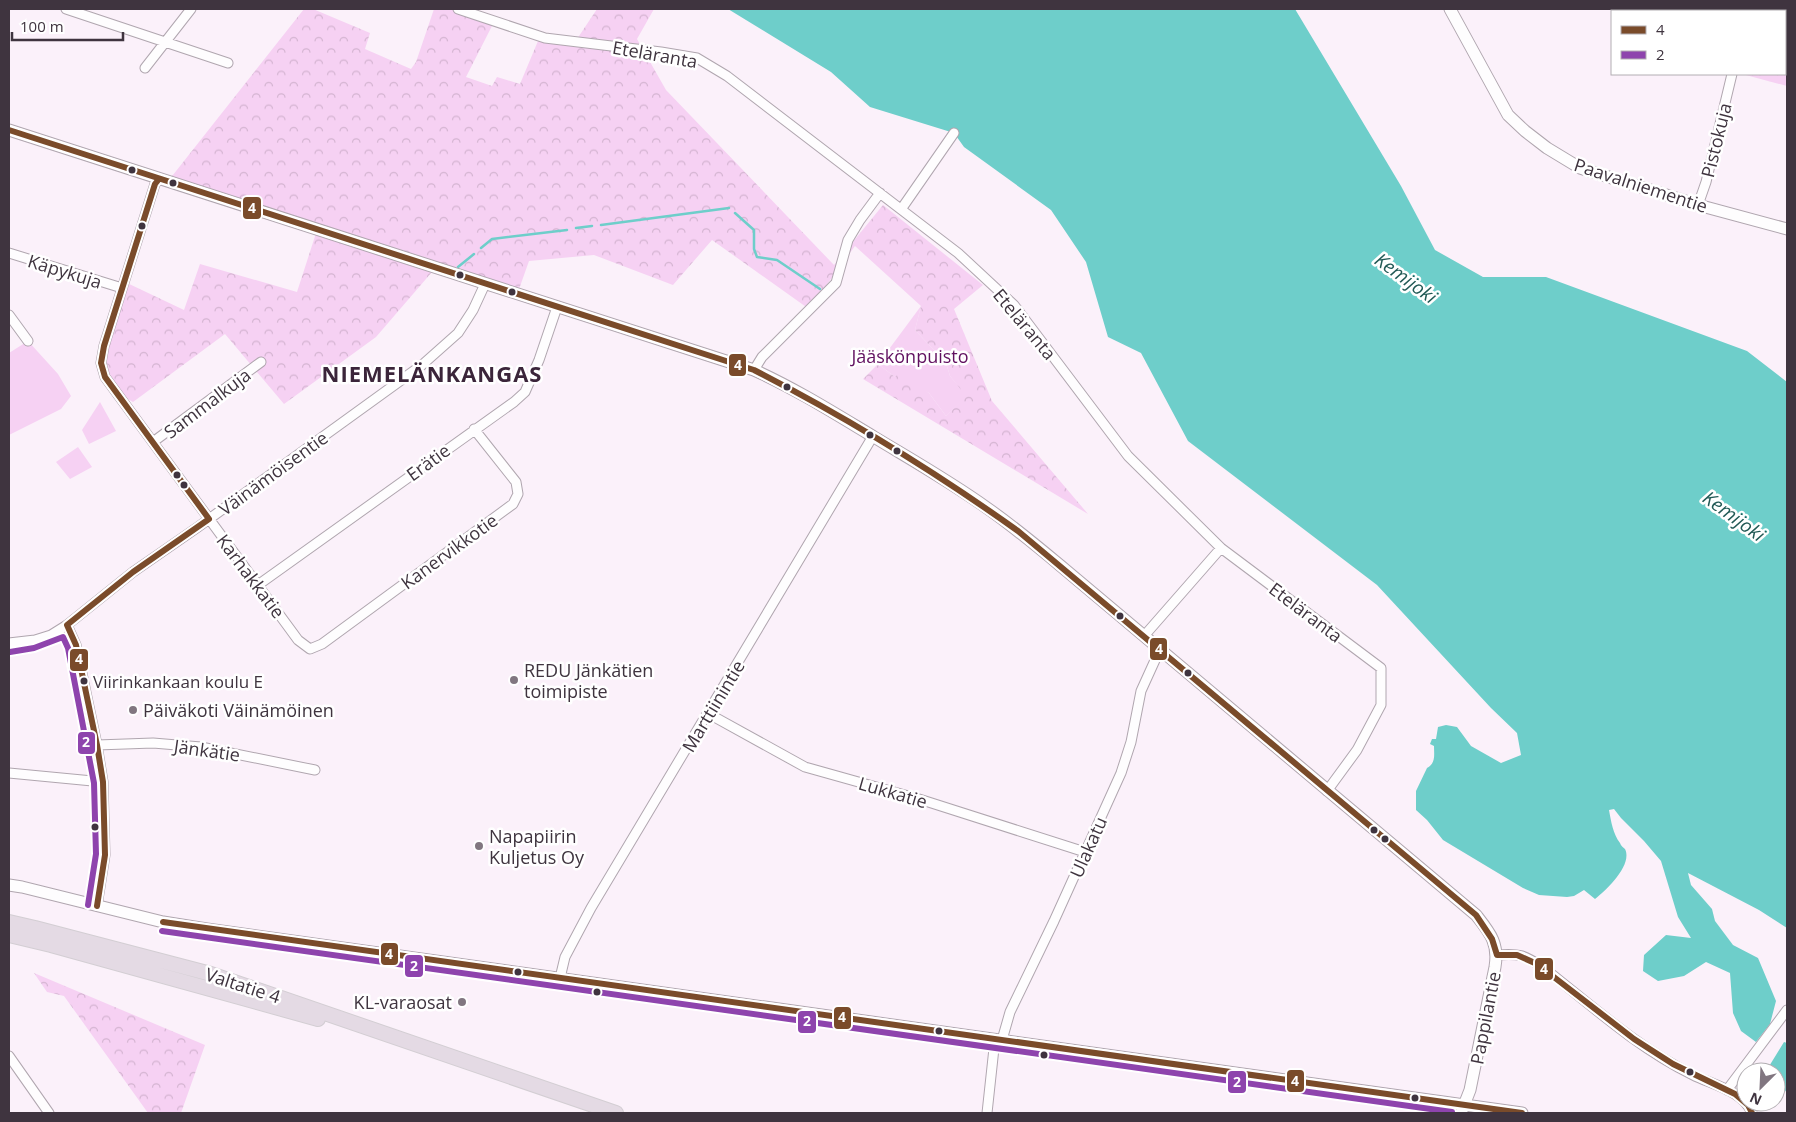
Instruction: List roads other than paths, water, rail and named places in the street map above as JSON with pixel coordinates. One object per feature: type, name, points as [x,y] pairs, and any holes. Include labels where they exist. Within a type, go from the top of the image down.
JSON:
[{"type":"highway","name":"Valtatie 4","points":[[9,921],[211,974],[616,1113]]},
{"type":"highway","name":"Valtatie 4","points":[[9,935],[60,947],[473,1063]]},
{"type":"street","points":[[66,9],[228,63]]},
{"type":"street","points":[[145,68],[191,9]]},
{"type":"street","name":"Eteläranta","points":[[458,9],[545,38],[696,58],[727,76],[902,208],[958,253],[1014,305],[1128,456],[1221,548],[1382,668],[1381,705],[1357,750],[1327,791]]},
{"type":"street","name":"Paavalniementie","points":[[1450,9],[1508,115],[1547,148],[1580,168],[1698,205],[1787,230]]},
{"type":"street","name":"Pistokuja","points":[[1698,205],[1706,182],[1732,75]]},
{"type":"street","name":"Pappilantie","points":[[9,130],[556,308],[754,370],[807,397],[959,489],[1018,531],[1476,915],[1488,930],[1496,945],[1497,955],[1470,1090],[1462,1109]]},
{"type":"street","points":[[902,208],[954,133]]},
{"type":"street","name":"Karhakkatie","points":[[159,179],[155,184],[104,346],[101,363],[105,377],[298,640],[310,649]]},
{"type":"street","points":[[754,370],[762,357],[836,282],[848,240],[880,193]]},
{"type":"street","name":"Käpykuja","points":[[9,253],[122,288]]},
{"type":"street","name":"Väinämöisentie","points":[[9,643],[35,640],[67,625],[133,572],[422,365],[458,333],[473,310],[486,284]]},
{"type":"street","name":"Erätie","points":[[258,585],[514,402],[525,392],[539,360],[556,308]]},
{"type":"street","points":[[9,315],[28,341]]},
{"type":"street","name":"Sammalkuja","points":[[153,442],[260,362]]},
{"type":"street","name":"Kanervikkotie","points":[[310,649],[329,638],[513,504],[518,494],[516,482],[474,429]]},
{"type":"street","name":"Marttiinintie","points":[[560,978],[565,957],[591,908],[709,714],[873,436]]},
{"type":"street","points":[[1144,636],[1221,548]]},
{"type":"street","points":[[67,625],[76,646],[103,782],[105,855],[97,906]]},
{"type":"street","name":"Ulakatu","points":[[988,1113],[998,1039],[1121,773],[1131,742],[1141,692],[1156,658],[1162,650]]},
{"type":"street","name":"Lukkatie","points":[[709,714],[806,767],[919,799],[1085,852]]},
{"type":"street","name":"Jänkätie","points":[[97,745],[153,743],[201,747],[315,770]]},
{"type":"street","points":[[9,773],[103,782]]},
{"type":"street","points":[[9,879],[22,886]]},
{"type":"street","points":[[9,885],[22,886],[163,922],[207,929],[998,1039],[1462,1109],[1522,1113]]},
{"type":"street","points":[[1497,955],[1516,953],[1529,958],[1648,1049],[1679,1068],[1739,1096],[1748,1105],[1752,1113]]},
{"type":"street","points":[[1727,1090],[1787,1010]]},
{"type":"street","points":[[9,1056],[50,1113]]},
{"type":"water","name":"Kemijoki","points":[[728,9],[1295,9],[1401,186],[1435,250],[1483,277],[1546,277],[1747,351],[1787,382],[1787,928],[1759,910],[1688,873],[1691,885],[1712,909],[1715,921],[1733,945],[1758,958],[1776,1001],[1770,1024],[1756,1042],[1741,1031],[1733,1013],[1730,973],[1706,962],[1684,976],[1658,981],[1643,971],[1644,955],[1666,935],[1691,938],[1678,917],[1661,861],[1614,809],[1609,810],[1616,836],[1625,849],[1625,862],[1617,877],[1595,899],[1584,890],[1574,896],[1567,897],[1539,895],[1523,888],[1443,840],[1416,810],[1416,791],[1427,768],[1433,761],[1434,746],[1430,744],[1432,739],[1436,739],[1438,727],[1446,725],[1457,727],[1471,746],[1501,763],[1521,755],[1517,733],[1491,708],[1377,585],[1188,441],[1141,353],[1108,337],[1086,262],[1051,210],[964,147],[954,133],[870,107],[831,72]]},
{"type":"water","points":[[1784,1042],[1787,1043],[1787,1093],[1786,1062],[1772,1062]]},
{"type":"waterway","points":[[601,225],[729,208]]},
{"type":"waterway","points":[[735,213],[754,230],[754,249],[757,257],[777,260],[820,289]]},
{"type":"waterway","points":[[576,228],[592,226]]},
{"type":"waterway","points":[[481,248],[492,239],[567,230]]},
{"type":"waterway","points":[[458,267],[474,254]]},
{"type":"place","name":"REDU Jänkätien toimipiste","points":[[514,680]]},
{"type":"place","name":"Viirinkankaan koulu E","points":[[84,681]]},
{"type":"place","name":"Päiväkoti Väinämöinen","points":[[133,710]]},
{"type":"place","name":"Napapiirin Kuljetus Oy","points":[[479,846]]},
{"type":"place","name":"KL-varaosat","points":[[462,1002]]},
{"type":"district","name":"NIEMELÄNKANGAS","points":[[432,373]]},
{"type":"park label","name":"Jääskönpuisto","points":[[910,356]]}]
